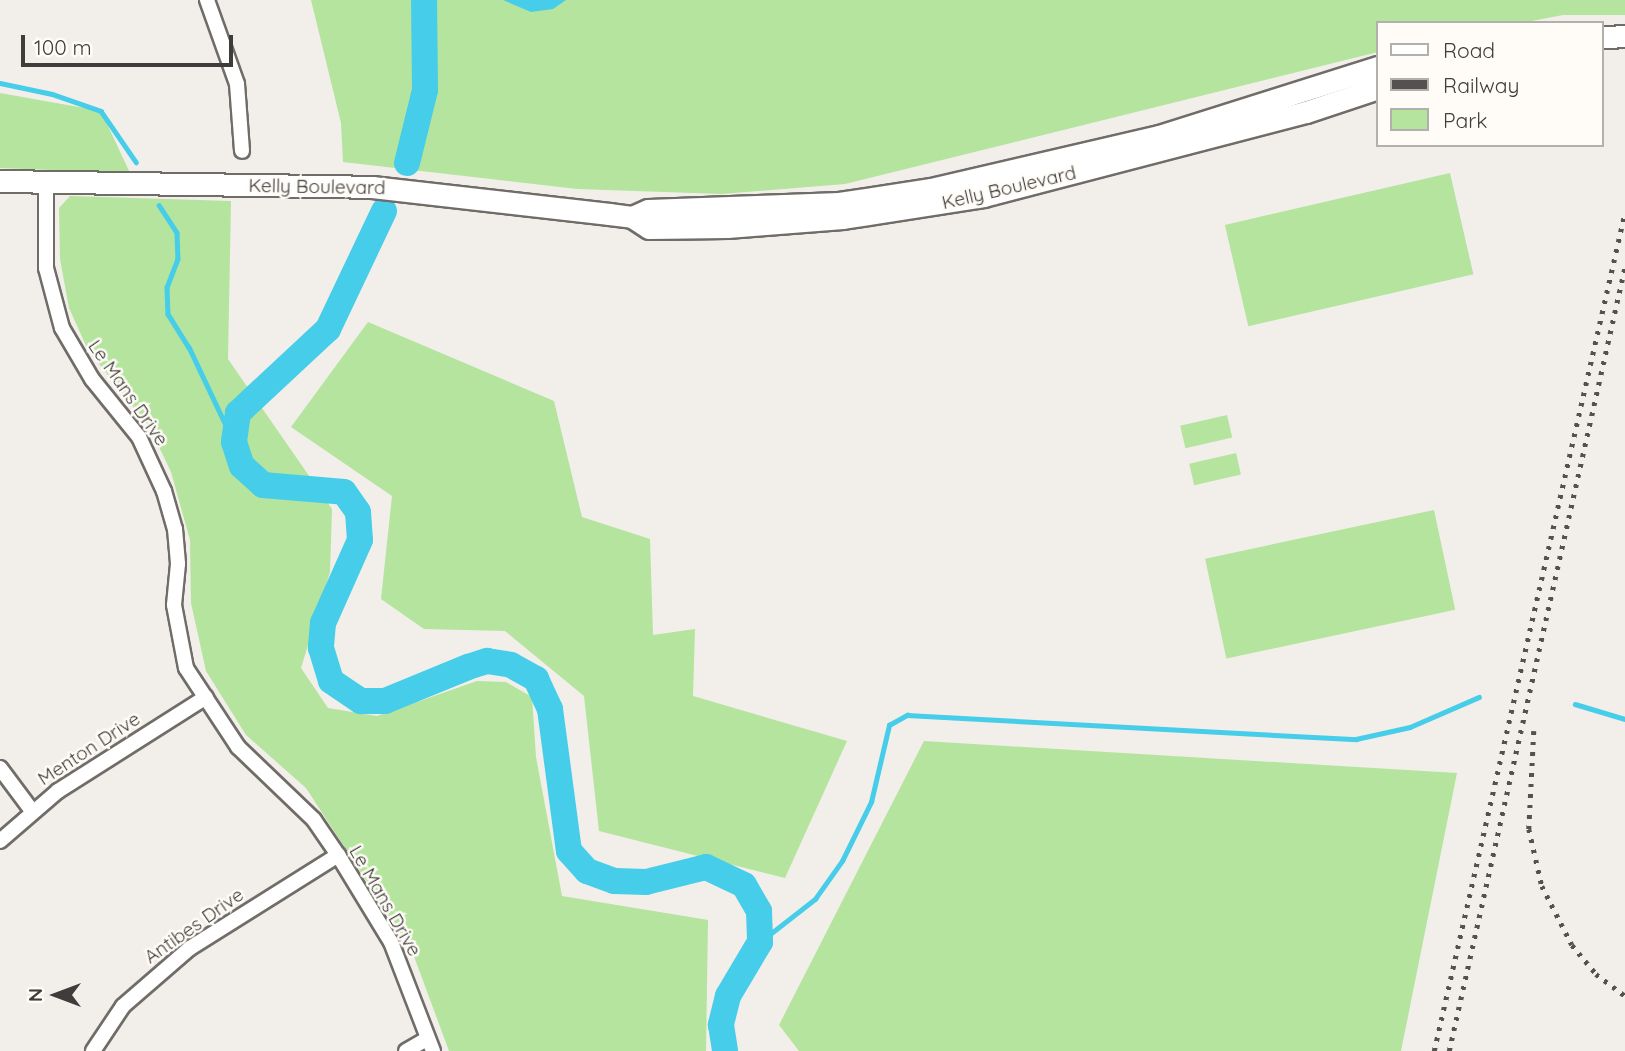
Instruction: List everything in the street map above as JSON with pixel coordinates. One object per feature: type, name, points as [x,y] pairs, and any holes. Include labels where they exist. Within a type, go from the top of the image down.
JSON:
[{"type":"street","points":[[207,0],[237,84],[243,151]]},
{"type":"street","points":[[1604,37],[1625,36]]},
{"type":"street","name":"Kelly Boulevard","points":[[1076,164],[1159,135],[1376,68]]},
{"type":"street","name":"Kelly Boulevard","points":[[0,181],[372,187],[632,217],[648,210],[839,203],[1076,164],[1306,112],[1376,89]]},
{"type":"street","name":"Le Mans Drive","points":[[46,182],[46,268],[54,305],[74,353],[152,460],[175,529],[178,641],[187,667],[239,747],[314,820],[338,855],[391,942],[430,1045]]},
{"type":"street","name":"Menton Drive","points":[[0,841],[32,811],[206,697]]},
{"type":"street","points":[[0,768],[32,811]]},
{"type":"street","name":"Antibes Drive","points":[[93,1051],[123,1006],[190,948],[338,855]]},
{"type":"street","points":[[406,1051],[430,1045]]},
{"type":"green space","points":[[311,0],[1625,0],[1625,15],[1563,15],[1532,21],[1376,21],[1376,52],[845,184],[722,194],[577,189],[343,162],[341,123]]},
{"type":"green space","points":[[0,93],[101,111],[130,173],[0,168]]},
{"type":"green space","points":[[1450,173],[1473,274],[1248,326],[1225,225]]},
{"type":"green space","points":[[70,196],[231,201],[228,359],[332,509],[330,572],[301,668],[328,708],[377,716],[477,681],[506,682],[532,697],[536,757],[562,896],[708,920],[706,1051],[449,1051],[412,951],[306,788],[246,735],[206,671],[191,603],[190,540],[171,472],[150,428],[88,350],[69,308],[60,259],[59,208]]},
{"type":"green space","points":[[368,322],[554,401],[582,517],[650,539],[653,635],[695,629],[693,696],[847,741],[785,878],[599,831],[584,696],[505,631],[424,629],[381,599],[392,496],[291,427]]},
{"type":"green space","points":[[1227,415],[1232,437],[1185,448],[1180,426]]},
{"type":"green space","points":[[1236,453],[1241,474],[1194,485],[1189,464]]},
{"type":"green space","points":[[1434,510],[1455,610],[1226,658],[1205,559]]},
{"type":"green space","points":[[924,741],[1457,773],[1401,1051],[799,1051],[779,1025]]},
{"type":"water","points":[[503,0],[566,0],[553,9],[531,12]]},
{"type":"waterway","points":[[407,163],[425,90],[424,0]]},
{"type":"waterway","points":[[0,83],[52,94],[101,111],[136,162]]},
{"type":"waterway","points":[[159,205],[177,233],[178,259],[167,287],[168,314],[189,347],[234,442]]},
{"type":"waterway","points":[[384,211],[328,329],[238,413],[234,442],[242,466],[263,485],[344,492],[358,512],[360,540],[323,623],[321,648],[331,681],[361,701],[385,701],[487,661],[511,665],[536,679],[550,709],[569,851],[587,871],[614,881],[646,882],[706,867],[744,885],[759,911],[760,942],[728,996],[721,1025],[725,1051]]},
{"type":"waterway","points":[[760,942],[815,899],[842,861],[871,802],[889,725],[907,715],[1356,739],[1410,727],[1479,697]]},
{"type":"waterway","points":[[1575,704],[1625,719]]},
{"type":"railway","points":[[1434,1051],[1625,212]]},
{"type":"railway","points":[[1449,1051],[1625,266]]},
{"type":"railway","points":[[1534,731],[1529,829],[1542,886],[1572,945],[1596,974],[1625,996]]}]
